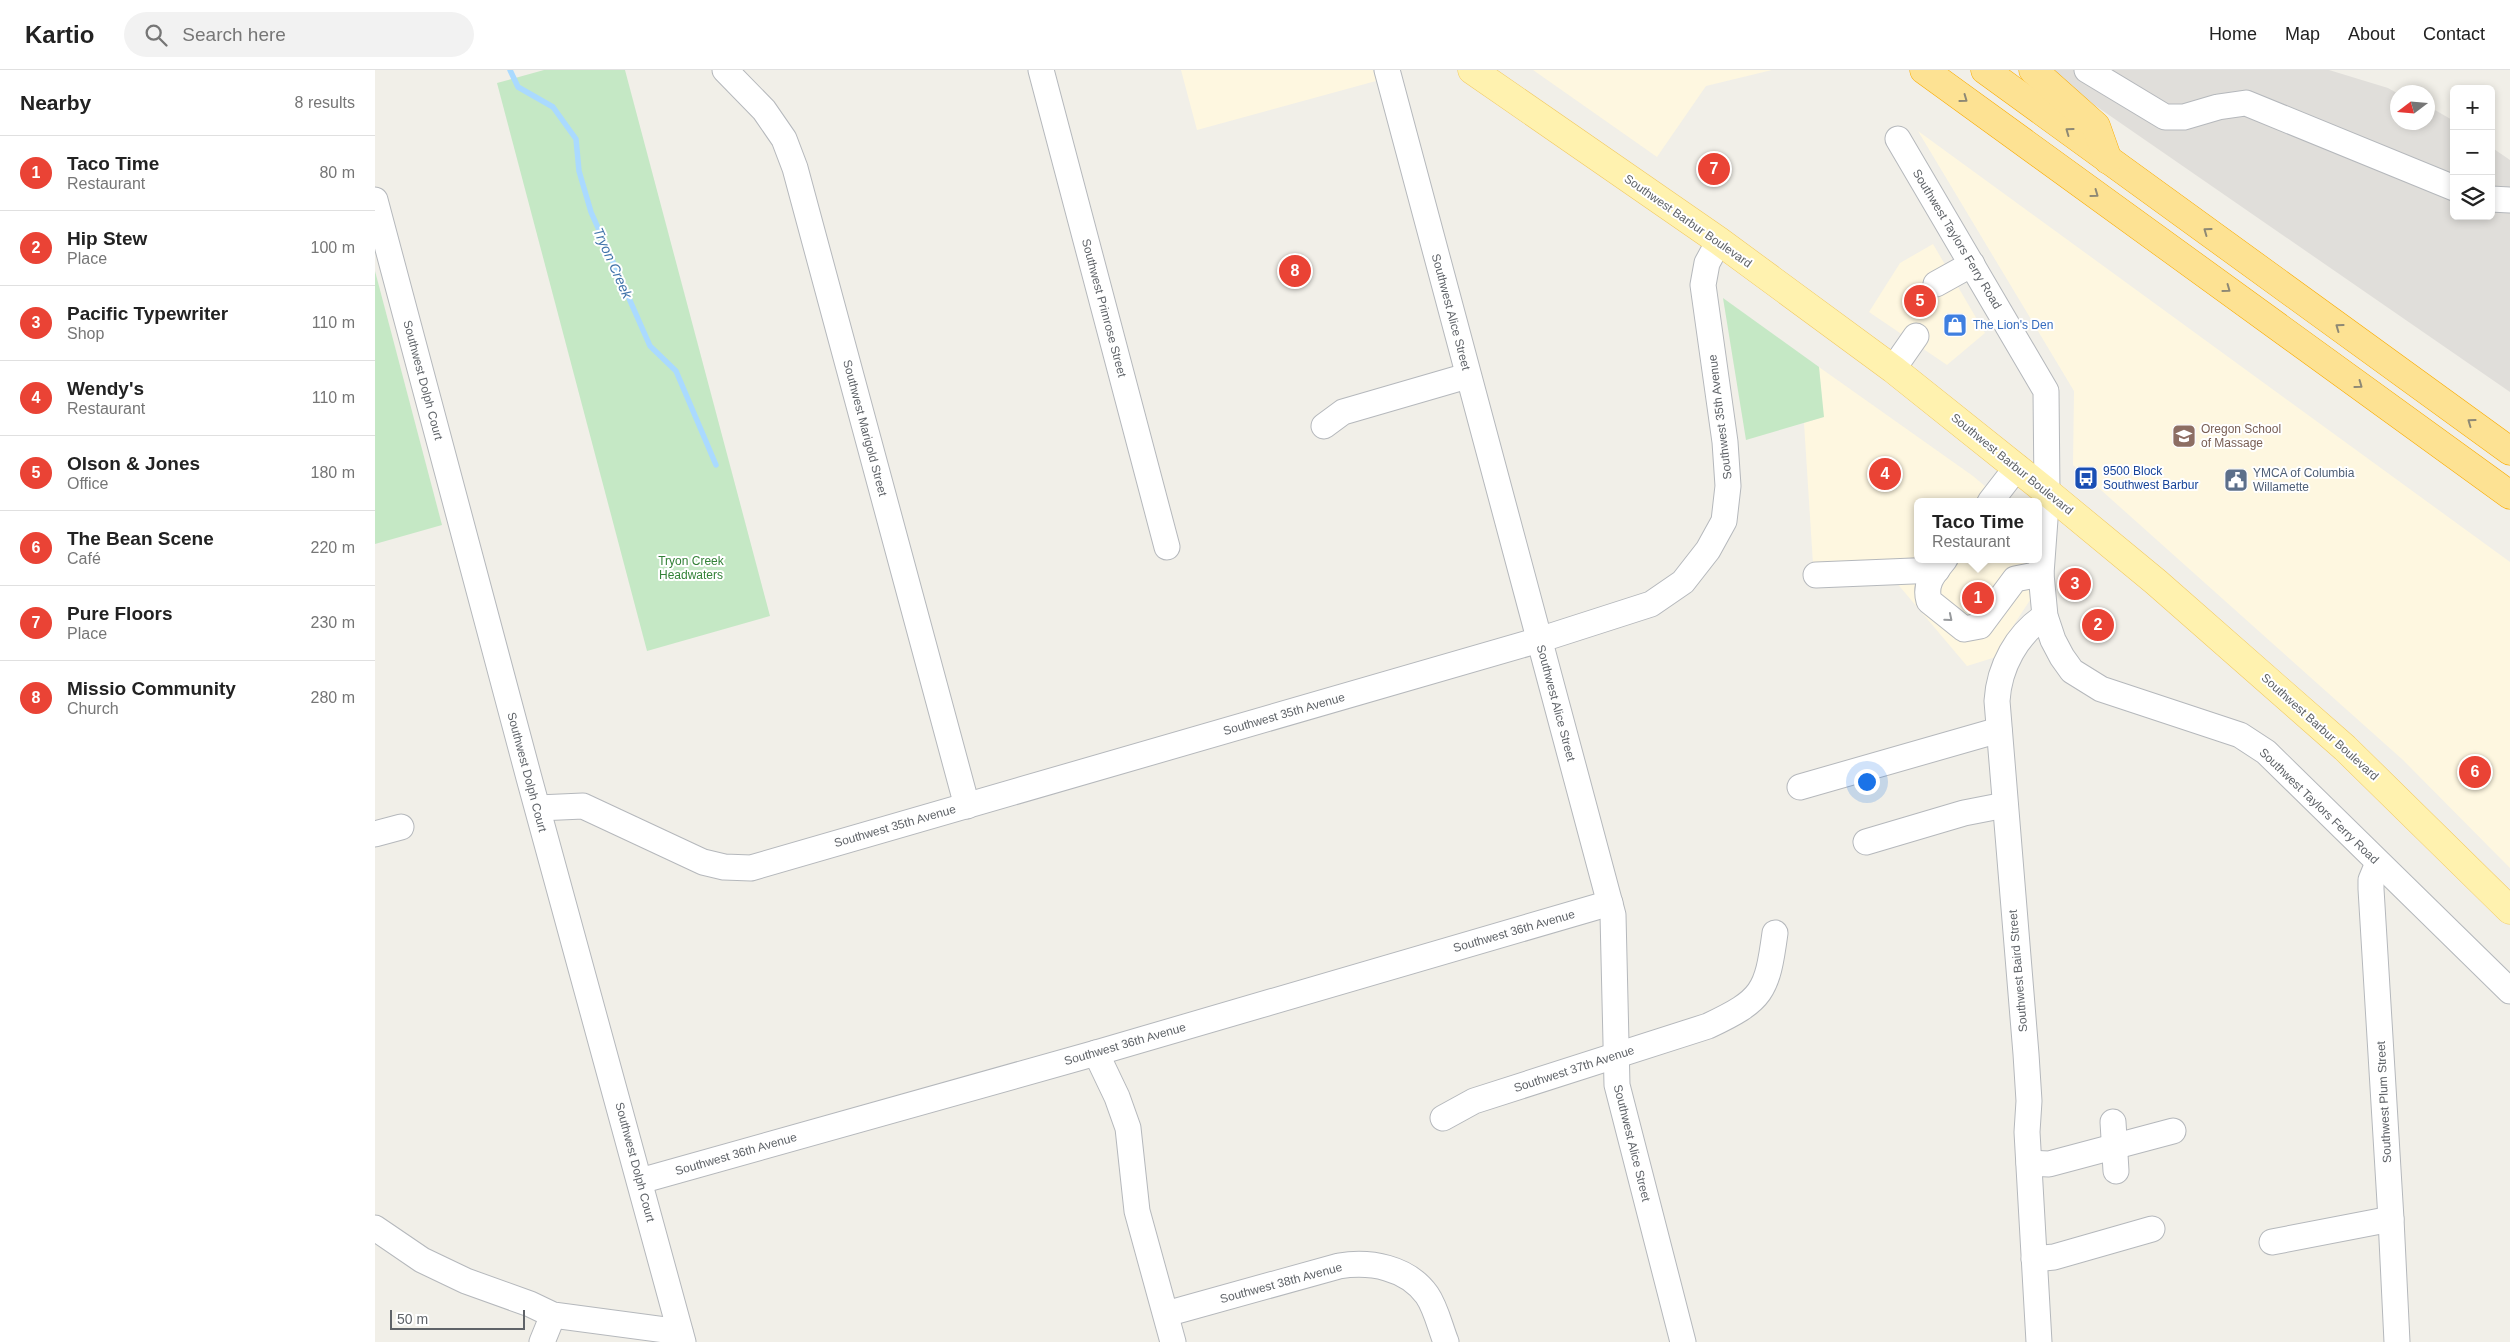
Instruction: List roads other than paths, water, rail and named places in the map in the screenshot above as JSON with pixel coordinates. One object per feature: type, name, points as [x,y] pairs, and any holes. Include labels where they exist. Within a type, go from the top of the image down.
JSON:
[{"type":"highway","points":[[1924,70],[2510,495]]},
{"type":"highway","points":[[1985,70],[2510,450]]},
{"type":"highway","points":[[2033,70],[2096,126],[2108,160]]},
{"type":"main road","name":"Southwest Barbur Boulevard","points":[[1472,70],[1719,241],[1893,369],[2017,467],[2156,582],[2345,748],[2510,910]]},
{"type":"street","name":"Southwest Marigold Street","points":[[725,70],[769,117],[784,139],[795,168],[967,806]]},
{"type":"street","name":"Southwest Primrose Street","points":[[1041,70],[1167,547]]},
{"type":"street","name":"Southwest Alice Street","points":[[1387,70],[1609,903],[1615,936],[1615,1057],[1621,1105],[1683,1342]]},
{"type":"street","points":[[2087,70],[2165,117],[2184,117],[2218,107],[2245,103],[2450,186]]},
{"type":"street","name":"Southwest Taylors Ferry Road","points":[[1898,139],[2046,391],[2047,492],[2042,560]]},
{"type":"street","points":[[2495,199],[2510,200]]},
{"type":"street","name":"Southwest Dolph Court","points":[[375,200],[681,1337]]},
{"type":"street","name":"Southwest 35th Avenue","points":[[538,808],[583,806],[703,862],[724,867],[751,868],[1539,640],[1651,604],[1683,582],[1708,550],[1724,521],[1727,486],[1725,442],[1703,285],[1707,264],[1719,241]]},
{"type":"street","points":[[1937,284],[1972,264]]},
{"type":"street","points":[[1893,369],[1916,336]]},
{"type":"street","points":[[1324,426],[1343,412],[1467,376]]},
{"type":"street","points":[[1993,498],[2017,467]]},
{"type":"street","name":"Southwest Taylors Ferry Road","points":[[2042,563],[2045,616],[2053,640],[2072,671],[2101,689],[2241,735],[2266,752],[2510,991]]},
{"type":"street","points":[[1937,569],[1927,588],[1929,601],[1964,629],[1980,626],[2015,579],[2041,574]]},
{"type":"street","points":[[1816,575],[1937,569]]},
{"type":"street","name":"Southwest Baird Street","points":[[2039,1342],[2029,1163],[2026,1054],[1997,701],[2001,675],[2023,635],[2032,625],[2045,616]]},
{"type":"street","points":[[1800,787],[1999,730]]},
{"type":"street","points":[[1866,842],[1964,813],[2005,805]]},
{"type":"street","points":[[375,834],[401,827]]},
{"type":"street","name":"Southwest Plum Street","points":[[2378,863],[2371,880],[2371,889],[2397,1342]]},
{"type":"street","name":"Southwest 36th Avenue","points":[[640,1180],[1096,1053],[1609,903]]},
{"type":"street","name":"Southwest 37th Avenue","points":[[1443,1118],[1474,1101],[1707,1026],[1735,1013],[1752,1000],[1766,984],[1770,971],[1775,933]]},
{"type":"street","points":[[1096,1053],[1117,1097],[1127,1128],[1132,1156],[1134,1196],[1173,1342]]},
{"type":"street","points":[[2029,1163],[2049,1164],[2114,1134],[2173,1131]]},
{"type":"street","points":[[2114,1134],[2116,1171]]},
{"type":"street","points":[[2272,1242],[2391,1219]]},
{"type":"street","points":[[375,1228],[421,1260],[466,1281],[553,1315],[681,1337]]},
{"type":"street","points":[[2035,1259],[2054,1257],[2152,1229]]},
{"type":"street","name":"Southwest 38th Avenue","points":[[1166,1314],[1339,1266],[1367,1264],[1400,1272],[1413,1280],[1427,1295],[1445,1342]]},
{"type":"street","points":[[542,1342],[553,1315]]},
{"type":"waterway","name":"Tryon Creek","points":[[510,70],[518,87],[553,107],[576,139],[579,171],[591,212],[650,346],[676,371],[716,465]]},
{"type":"place","name":"Pure Floors","points":[[1714,169]]},
{"type":"place","name":"Missio Community","points":[[1295,271]]},
{"type":"place","name":"Olson & Jones","points":[[1920,301]]},
{"type":"place","name":"The Lion's Den","points":[[1955,325]]},
{"type":"place","name":"Oregon School of Massage","points":[[2184,436]]},
{"type":"place","name":"Wendy's","points":[[1885,474]]},
{"type":"place","name":"9500 Block Southwest Barbur","points":[[2086,478]]},
{"type":"place","name":"YMCA of Columbia Willamette","points":[[2236,480]]},
{"type":"place","name":"Pacific Typewriter","points":[[2075,584]]},
{"type":"place","name":"Taco Time","points":[[1978,598]]},
{"type":"place","name":"Hip Stew","points":[[2098,625]]},
{"type":"place","name":"The Bean Scene","points":[[2475,772]]},
{"type":"park label","name":"Tryon Creek Headwaters","points":[[691,568]]}]
